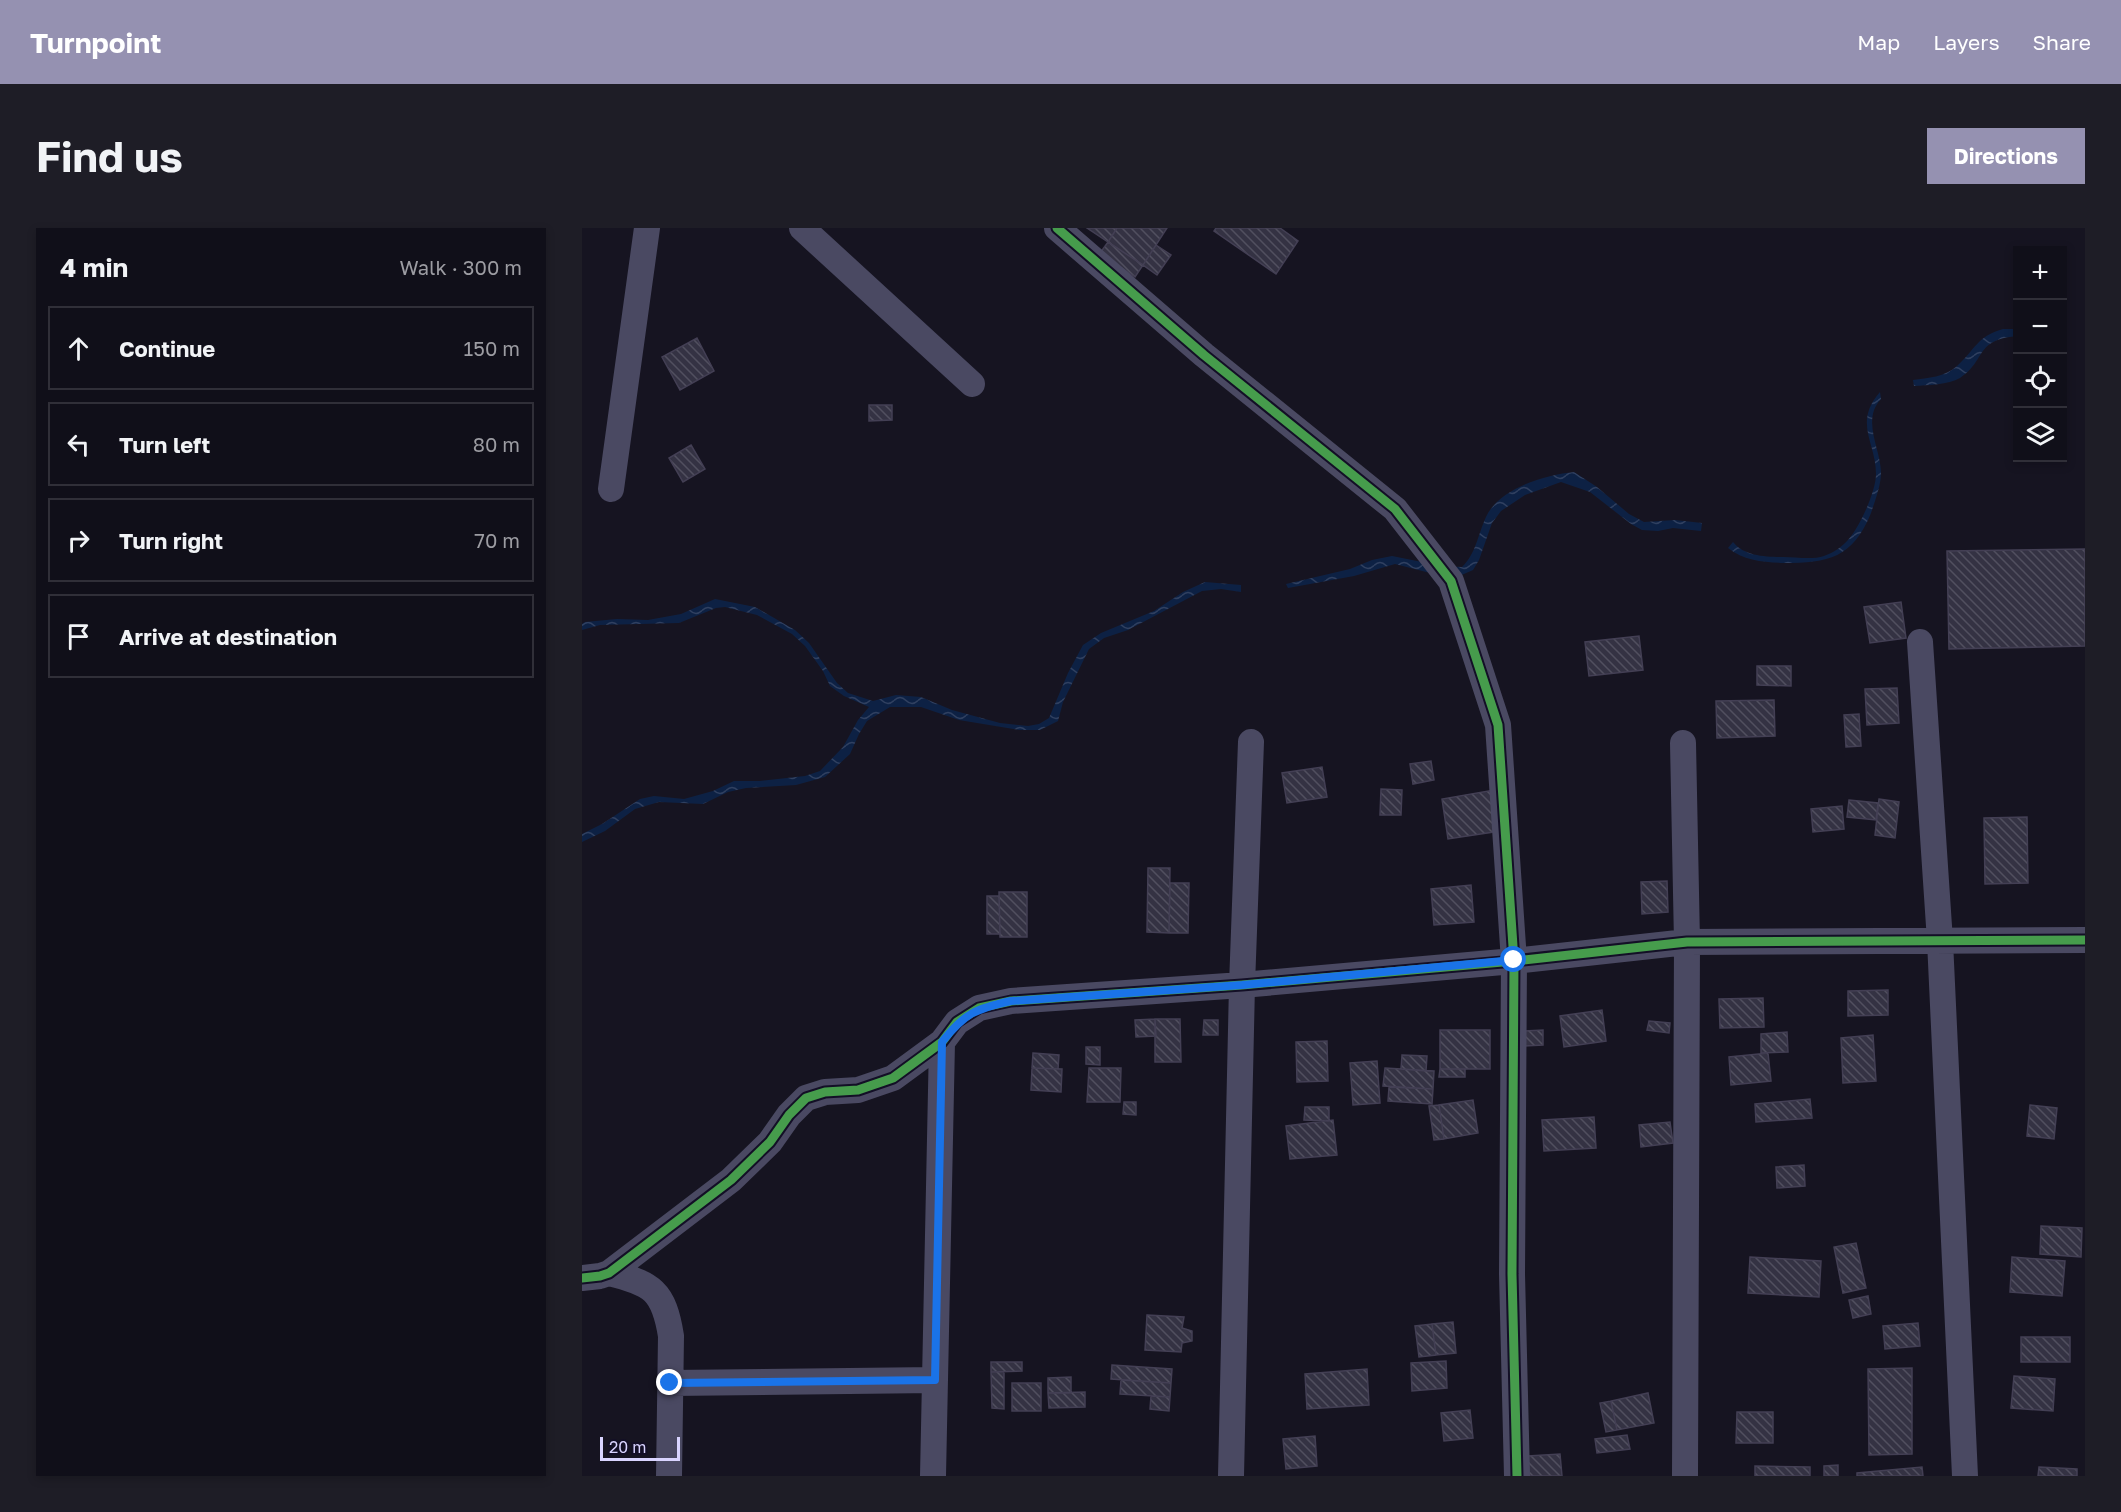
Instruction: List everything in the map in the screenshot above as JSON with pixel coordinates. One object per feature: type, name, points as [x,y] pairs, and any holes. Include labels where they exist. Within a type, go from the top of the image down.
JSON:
[{"type":"street","points":[[611,489],[647,228]]},
{"type":"street","points":[[802,228],[972,384]]},
{"type":"street","points":[[1057,228],[1204,355],[1395,509],[1450,581],[1498,725],[1514,960],[1512,1274],[1517,1476]]},
{"type":"street","points":[[1920,642],[1940,941],[1965,1476]]},
{"type":"street","points":[[1231,1476],[1242,985],[1251,742]]},
{"type":"street","points":[[1683,743],[1687,942],[1684,1476]]},
{"type":"street","points":[[582,1278],[609,1273],[731,1180],[770,1142],[789,1115],[806,1098],[825,1092],[858,1090],[893,1078],[942,1042],[957,1022],[979,1008],[1011,1001],[1242,985],[1687,942],[2085,940]]},
{"type":"street","points":[[933,1476],[942,1042]]},
{"type":"street","points":[[609,1273],[646,1285],[660,1296],[668,1314],[671,1336],[669,1476]]},
{"type":"street","points":[[670,1383],[935,1380]]},
{"type":"water","points":[[2013,329],[2013,337],[2003,338],[1987,346],[1960,378],[1944,383],[1914,386],[1913,380],[1936,376],[1952,370],[1977,344],[1994,332]]},
{"type":"water","points":[[1880,392],[1881,399],[1875,407],[1872,425],[1880,464],[1880,483],[1871,513],[1856,540],[1837,555],[1814,562],[1800,563],[1754,560],[1741,556],[1728,548],[1733,542],[1743,550],[1755,555],[1809,558],[1826,555],[1844,544],[1855,531],[1870,501],[1875,482],[1875,463],[1867,423],[1872,403]]},
{"type":"water","points":[[1574,472],[1597,487],[1629,514],[1644,522],[1675,520],[1702,523],[1701,531],[1673,528],[1658,531],[1642,530],[1590,492],[1561,482],[1525,495],[1501,511],[1492,523],[1479,560],[1473,570],[1457,577],[1442,576],[1395,564],[1354,576],[1288,588],[1286,584],[1350,569],[1372,560],[1392,556],[1442,566],[1462,567],[1474,550],[1486,517],[1501,498],[1537,480]]},
{"type":"water","points":[[1205,582],[1241,585],[1241,592],[1221,589],[1202,591],[1128,630],[1104,638],[1089,649],[1063,702],[1058,721],[1040,730],[1019,730],[959,720],[921,707],[890,707],[867,721],[850,754],[825,777],[796,785],[746,788],[728,792],[703,804],[659,802],[635,809],[605,831],[582,842],[582,834],[640,799],[654,796],[684,799],[713,791],[734,781],[760,781],[805,776],[820,771],[843,747],[858,720],[869,707],[844,696],[830,686],[823,671],[805,646],[792,634],[757,615],[725,607],[716,608],[679,623],[600,625],[582,630],[582,624],[585,622],[617,619],[648,620],[681,614],[715,599],[755,607],[795,630],[809,643],[837,683],[848,693],[873,701],[896,695],[921,697],[952,710],[1000,723],[1028,726],[1039,724],[1049,718],[1083,645],[1101,633],[1154,611],[1183,592]]},
{"type":"building","points":[[1087,228],[1117,228],[1108,242]]},
{"type":"building","points":[[1117,228],[1167,228],[1143,265],[1108,242]]},
{"type":"building","points":[[1216,228],[1280,228],[1298,241],[1276,274],[1214,231]]},
{"type":"building","points":[[1108,242],[1143,265],[1135,277],[1100,253]]},
{"type":"building","points":[[1156,245],[1171,255],[1157,275],[1143,265]]},
{"type":"building","points":[[697,338],[714,371],[680,390],[662,357]]},
{"type":"building","points":[[869,405],[892,405],[892,420],[869,421]]},
{"type":"building","points":[[691,445],[705,469],[683,482],[669,458]]},
{"type":"building","points":[[2085,549],[2085,646],[1949,649],[1947,551]]},
{"type":"building","points":[[1901,602],[1906,638],[1870,643],[1864,607]]},
{"type":"building","points":[[1639,636],[1643,670],[1589,676],[1585,642]]},
{"type":"building","points":[[1757,666],[1791,666],[1791,686],[1757,685]]},
{"type":"building","points":[[1897,688],[1899,723],[1867,725],[1865,689]]},
{"type":"building","points":[[1774,700],[1775,736],[1717,738],[1716,701]]},
{"type":"building","points":[[1859,714],[1861,746],[1846,747],[1844,715]]},
{"type":"building","points":[[1431,761],[1434,780],[1413,784],[1410,764]]},
{"type":"building","points":[[1322,767],[1327,797],[1287,803],[1282,773]]},
{"type":"building","points":[[1381,789],[1402,790],[1401,815],[1380,815]]},
{"type":"building","points":[[1494,790],[1500,831],[1448,839],[1442,799]]},
{"type":"building","points":[[1879,799],[1899,802],[1895,838],[1875,835]]},
{"type":"building","points":[[1849,800],[1878,803],[1876,820],[1847,817]]},
{"type":"building","points":[[1842,806],[1844,829],[1813,832],[1811,809]]},
{"type":"building","points":[[2027,817],[2028,883],[1985,884],[1984,818]]},
{"type":"building","points":[[1148,868],[1170,868],[1169,933],[1147,932]]},
{"type":"building","points":[[1667,881],[1668,912],[1642,914],[1641,882]]},
{"type":"building","points":[[1170,883],[1189,883],[1188,933],[1169,933]]},
{"type":"building","points":[[1471,885],[1474,922],[1434,925],[1431,889]]},
{"type":"building","points":[[999,892],[1027,892],[1027,937],[1000,937]]},
{"type":"building","points":[[987,896],[999,896],[1000,934],[987,934]]},
{"type":"building","points":[[1888,990],[1888,1015],[1848,1016],[1848,991]]},
{"type":"building","points":[[1763,998],[1764,1027],[1720,1028],[1719,999]]},
{"type":"building","points":[[1602,1010],[1606,1041],[1564,1047],[1560,1016]]},
{"type":"building","points":[[1155,1019],[1156,1036],[1136,1037],[1135,1020]]},
{"type":"building","points":[[1155,1019],[1180,1019],[1181,1062],[1155,1062]]},
{"type":"building","points":[[1204,1020],[1218,1020],[1218,1035],[1203,1035]]},
{"type":"building","points":[[1649,1021],[1670,1023],[1669,1033],[1647,1030]]},
{"type":"building","points":[[1440,1030],[1490,1030],[1490,1069],[1440,1069]]},
{"type":"building","points":[[1543,1030],[1543,1045],[1524,1046],[1524,1031]]},
{"type":"building","points":[[1787,1032],[1788,1052],[1761,1053],[1761,1034]]},
{"type":"building","points":[[1873,1035],[1876,1081],[1843,1083],[1841,1038]]},
{"type":"building","points":[[1327,1041],[1328,1081],[1297,1082],[1296,1042]]},
{"type":"building","points":[[1086,1047],[1100,1047],[1100,1065],[1086,1064]]},
{"type":"building","points":[[1033,1053],[1059,1055],[1058,1069],[1032,1068]]},
{"type":"building","points":[[1768,1053],[1771,1081],[1731,1085],[1729,1057]]},
{"type":"building","points":[[1402,1055],[1427,1056],[1426,1071],[1401,1069]]},
{"type":"building","points":[[1377,1061],[1380,1103],[1353,1105],[1350,1063]]},
{"type":"building","points":[[1032,1068],[1062,1069],[1061,1092],[1031,1090]]},
{"type":"building","points":[[1089,1068],[1121,1068],[1120,1102],[1087,1102]]},
{"type":"building","points":[[1385,1068],[1434,1071],[1433,1089],[1383,1086]]},
{"type":"building","points":[[1440,1069],[1465,1069],[1465,1077],[1439,1077]]},
{"type":"building","points":[[1389,1087],[1433,1089],[1432,1104],[1388,1101]]},
{"type":"building","points":[[1810,1099],[1812,1118],[1756,1122],[1755,1104]]},
{"type":"building","points":[[1473,1100],[1478,1133],[1444,1139],[1439,1105]]},
{"type":"building","points":[[1124,1102],[1136,1102],[1136,1115],[1123,1114]]},
{"type":"building","points":[[1439,1105],[1444,1139],[1434,1140],[1429,1106]]},
{"type":"building","points":[[2030,1105],[2057,1108],[2054,1139],[2027,1136]]},
{"type":"building","points":[[1305,1107],[1329,1107],[1329,1121],[1304,1120]]},
{"type":"building","points":[[1594,1117],[1596,1148],[1544,1151],[1542,1120]]},
{"type":"building","points":[[1333,1120],[1337,1155],[1290,1159],[1286,1126]]},
{"type":"building","points":[[1670,1122],[1673,1143],[1641,1147],[1639,1125]]},
{"type":"building","points":[[1804,1165],[1805,1186],[1777,1188],[1776,1167]]},
{"type":"building","points":[[2041,1226],[2082,1228],[2081,1257],[2040,1254]]},
{"type":"building","points":[[1856,1243],[1866,1288],[1843,1293],[1834,1247]]},
{"type":"building","points":[[1750,1257],[1821,1261],[1819,1297],[1748,1293]]},
{"type":"building","points":[[2012,1257],[2065,1261],[2062,1296],[2010,1292]]},
{"type":"building","points":[[1868,1296],[1871,1314],[1853,1318],[1849,1300]]},
{"type":"building","points":[[1147,1315],[1184,1317],[1182,1328],[1192,1331],[1192,1341],[1182,1343],[1181,1352],[1145,1350]]},
{"type":"building","points":[[1453,1322],[1456,1353],[1436,1355],[1432,1324]]},
{"type":"building","points":[[1918,1323],[1920,1346],[1885,1349],[1883,1326]]},
{"type":"building","points":[[1432,1324],[1436,1355],[1419,1357],[1415,1326]]},
{"type":"building","points":[[2021,1337],[2070,1337],[2070,1362],[2021,1362]]},
{"type":"building","points":[[1446,1361],[1447,1388],[1412,1391],[1411,1363]]},
{"type":"building","points":[[991,1362],[1022,1362],[1022,1371],[991,1372]]},
{"type":"building","points":[[1112,1365],[1172,1369],[1171,1383],[1111,1379]]},
{"type":"building","points":[[1912,1368],[1912,1454],[1869,1455],[1868,1369]]},
{"type":"building","points":[[1367,1369],[1369,1405],[1307,1409],[1305,1374]]},
{"type":"building","points":[[991,1372],[1004,1372],[1004,1409],[992,1408]]},
{"type":"building","points":[[2014,1376],[2055,1379],[2053,1411],[2011,1408]]},
{"type":"building","points":[[1071,1377],[1071,1393],[1048,1393],[1048,1378]]},
{"type":"building","points":[[1121,1380],[1171,1383],[1170,1397],[1120,1394]]},
{"type":"building","points":[[1012,1383],[1041,1383],[1041,1411],[1012,1411]]},
{"type":"building","points":[[1085,1392],[1085,1407],[1049,1408],[1048,1393]]},
{"type":"building","points":[[1648,1393],[1654,1423],[1617,1430],[1611,1401]]},
{"type":"building","points":[[1151,1396],[1170,1397],[1169,1411],[1150,1409]]},
{"type":"building","points":[[1611,1401],[1617,1430],[1606,1432],[1600,1403]]},
{"type":"building","points":[[1470,1410],[1473,1438],[1444,1441],[1441,1413]]},
{"type":"building","points":[[1737,1412],[1773,1412],[1773,1443],[1736,1443]]},
{"type":"building","points":[[1627,1435],[1630,1449],[1597,1453],[1595,1439]]},
{"type":"building","points":[[1315,1436],[1317,1466],[1286,1469],[1283,1439]]},
{"type":"building","points":[[1560,1454],[1562,1476],[1529,1476],[1528,1456]]},
{"type":"building","points":[[1838,1465],[1838,1476],[1824,1476],[1824,1466]]},
{"type":"building","points":[[1755,1466],[1810,1467],[1810,1476],[1755,1476]]},
{"type":"building","points":[[1922,1467],[1923,1476],[1857,1476],[1857,1473]]},
{"type":"building","points":[[2039,1467],[2077,1469],[2077,1476],[2038,1476]]},
{"type":"cycle path","points":[[1057,228],[1204,355],[1395,509],[1451,581],[1498,725],[1514,961],[1512,1274],[1517,1476]]},
{"type":"cycle path","points":[[582,1278],[609,1273],[731,1180],[770,1142],[789,1115],[806,1098],[825,1092],[858,1090],[893,1078],[942,1042],[957,1022],[979,1008],[1011,1001],[1242,985],[1514,961],[1687,942],[2085,940]]},
{"type":"route","points":[[670,1383],[935,1380],[942,1042],[957,1022],[979,1008],[1011,1001],[1242,985],[1514,960]]}]
